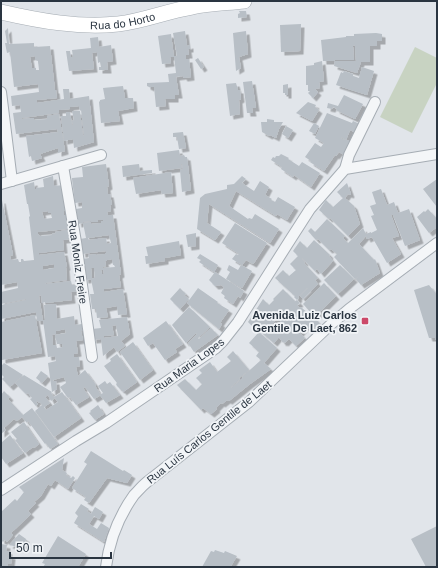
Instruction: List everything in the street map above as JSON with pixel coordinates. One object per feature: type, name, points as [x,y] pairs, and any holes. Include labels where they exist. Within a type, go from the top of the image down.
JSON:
[{"type":"main road","name":"Rua do Horto","points":[[1,12],[40,21],[101,25],[139,21],[193,6],[244,1]]},
{"type":"street","points":[[1,92],[12,181]]},
{"type":"street","points":[[375,102],[349,155],[345,170],[437,154]]},
{"type":"street","points":[[1,184],[101,155]]},
{"type":"street","name":"Rua Moniz Freire","points":[[64,166],[92,357]]},
{"type":"street","name":"Rua Maria Lopes","points":[[1,490],[148,395],[216,348],[247,310],[310,209],[345,170]]},
{"type":"street","name":"Rua Luís Carlos Gentile de Laet","points":[[106,567],[115,531],[124,511],[135,494],[147,482],[249,402],[349,309],[437,243]]},
{"type":"green space","points":[[415,47],[437,58],[437,83],[412,133],[380,117]]},
{"type":"building","points":[[239,11],[246,11],[247,17],[238,18],[238,14],[240,13]]},
{"type":"building","points":[[301,24],[300,51],[281,52],[280,25]]},
{"type":"building","points":[[8,28],[9,44],[34,43],[34,47],[50,46],[57,98],[37,100],[37,103],[64,99],[63,89],[69,89],[70,99],[89,96],[94,142],[74,148],[73,139],[64,141],[61,116],[66,116],[66,112],[70,112],[72,125],[73,125],[72,121],[74,120],[72,111],[80,111],[79,106],[59,110],[59,113],[22,118],[34,118],[34,120],[47,119],[47,116],[59,114],[65,151],[58,153],[58,148],[40,154],[42,158],[32,161],[31,156],[29,157],[26,136],[58,132],[57,129],[16,134],[13,113],[21,112],[20,105],[12,106],[11,96],[39,92],[38,84],[14,87],[10,52],[7,53],[5,43],[7,43],[5,31]],"holes":[[[35,56],[35,60],[38,61],[39,70],[32,68],[30,57]],[[81,110],[84,135],[83,136],[80,111]]]},
{"type":"building","points":[[185,31],[187,46],[190,45],[190,49],[188,49],[189,55],[186,55],[186,59],[189,59],[191,77],[176,77],[179,95],[175,95],[175,99],[165,99],[166,106],[156,107],[154,87],[151,88],[147,86],[147,83],[169,82],[168,74],[176,73],[174,56],[177,56],[173,33]]},
{"type":"building","points":[[246,31],[248,54],[239,57],[241,68],[236,71],[233,33]]},
{"type":"building","points":[[171,34],[174,57],[170,57],[171,63],[162,64],[158,36]]},
{"type":"building","points":[[354,34],[382,34],[382,41],[377,41],[377,46],[370,46],[370,62],[361,62],[357,73],[334,66],[335,61],[323,61],[321,40],[354,36]],"holes":[[[355,45],[356,61],[334,60],[354,60],[353,46]]]},
{"type":"building","points":[[98,37],[99,47],[111,45],[113,61],[107,62],[108,70],[99,70],[99,67],[101,67],[100,62],[98,63],[97,52],[92,53],[94,69],[69,71],[66,51],[70,51],[71,57],[73,57],[72,50],[91,48],[90,38]]},
{"type":"building","points":[[198,58],[204,67],[201,69],[195,60]]},
{"type":"building","points":[[322,61],[324,81],[319,82],[320,88],[315,89],[318,92],[313,98],[308,93],[310,91],[308,91],[308,85],[306,85],[306,66],[314,65],[314,63]]},
{"type":"building","points":[[362,67],[374,71],[367,95],[336,85],[341,72],[343,73],[344,71],[353,74],[353,76],[359,78]]},
{"type":"building","points":[[252,81],[256,108],[252,108],[253,113],[247,113],[243,82]]},
{"type":"building","points":[[236,83],[238,90],[240,90],[240,114],[230,116],[226,84]]},
{"type":"building","points":[[288,84],[288,95],[285,95],[285,93],[283,93],[283,85]]},
{"type":"building","points":[[123,86],[125,98],[133,98],[134,108],[118,111],[120,121],[101,123],[99,102],[100,100],[105,99],[103,88]]},
{"type":"building","points":[[344,95],[363,104],[355,119],[333,107],[332,109],[327,108],[328,103],[338,106]]},
{"type":"building","points":[[308,102],[316,105],[315,107],[319,110],[312,121],[296,113]]},
{"type":"building","points":[[327,113],[352,123],[353,121],[362,125],[358,134],[350,130],[346,140],[351,142],[344,155],[339,152],[336,156],[335,155],[324,171],[305,157],[315,143],[321,147],[324,143],[315,138]]},
{"type":"building","points":[[267,119],[274,120],[274,122],[283,122],[276,138],[262,132],[261,122],[267,122]]},
{"type":"building","points":[[314,123],[319,126],[315,134],[309,131]]},
{"type":"building","points":[[286,126],[293,130],[288,138],[282,134]]},
{"type":"building","points":[[183,132],[186,148],[179,149],[177,137],[173,137],[173,133]]},
{"type":"building","points":[[179,150],[180,156],[184,155],[187,157],[191,190],[182,192],[180,170],[183,169],[182,164],[182,168],[159,171],[157,153]]},
{"type":"building","points":[[281,154],[299,166],[302,162],[320,173],[311,187],[294,175],[293,177],[281,169],[282,167],[271,160],[273,157],[275,158]]},
{"type":"building","points":[[106,164],[109,186],[107,187],[108,194],[110,194],[112,205],[110,205],[111,211],[107,212],[108,215],[113,215],[121,274],[119,275],[121,287],[104,289],[104,292],[123,289],[127,314],[118,315],[117,306],[106,308],[108,317],[97,318],[96,309],[92,309],[90,294],[94,294],[91,279],[85,280],[82,259],[89,258],[88,255],[105,254],[106,251],[82,254],[80,239],[86,238],[83,223],[78,224],[76,209],[82,208],[82,202],[75,203],[72,178],[83,177],[82,167]],"holes":[[[98,220],[103,220],[101,223],[91,224],[91,222],[98,222]],[[109,235],[111,243],[107,244],[106,238],[89,240],[88,238]],[[112,259],[115,267],[103,267],[106,266],[105,261]],[[91,268],[94,268],[95,278],[92,279]]]},
{"type":"building","points":[[139,164],[140,171],[152,170],[152,173],[123,177],[122,166]]},
{"type":"building","points":[[171,172],[173,193],[162,194],[161,190],[136,194],[133,178]]},
{"type":"building","points":[[53,176],[54,186],[64,185],[64,215],[68,215],[71,239],[63,240],[64,250],[39,253],[39,255],[64,252],[67,267],[67,280],[45,283],[71,281],[72,285],[77,285],[78,291],[71,292],[72,300],[42,303],[41,295],[39,296],[43,321],[37,321],[36,312],[1,319],[1,305],[26,299],[1,304],[1,292],[18,288],[17,282],[1,285],[1,200],[13,255],[10,256],[11,260],[18,259],[19,262],[21,262],[21,259],[24,261],[34,260],[30,216],[24,185],[34,182],[35,189],[44,187],[43,179]],"holes":[[[48,211],[48,213],[51,213],[52,218],[44,219],[42,212]],[[67,229],[55,232],[56,233],[52,235],[40,236],[38,232]],[[54,264],[54,268],[43,270],[43,266]]]},
{"type":"building","points":[[242,176],[246,179],[242,183],[254,191],[260,181],[269,187],[265,195],[272,199],[271,200],[275,202],[278,197],[295,207],[287,220],[277,214],[276,216],[236,191],[229,206],[248,219],[252,219],[255,214],[279,229],[270,243],[209,204],[207,223],[221,232],[215,240],[197,229],[200,198],[205,194],[227,189],[227,185],[234,184]]},
{"type":"building","points":[[437,179],[437,207],[423,189]]},
{"type":"building","points":[[347,183],[351,194],[348,194],[345,198],[354,206],[360,224],[348,236],[330,218],[329,219],[319,210],[326,200],[333,207],[343,198],[337,192]]},
{"type":"building","points":[[381,189],[387,205],[394,202],[398,213],[409,209],[420,240],[405,246],[393,215],[391,215],[399,236],[392,238],[401,254],[387,263],[372,237],[367,239],[366,236],[359,244],[374,260],[375,259],[380,273],[361,285],[356,279],[359,276],[355,279],[334,257],[337,254],[331,249],[329,250],[318,239],[316,240],[308,231],[311,228],[315,232],[327,219],[345,236],[343,238],[348,243],[363,228],[366,234],[377,230],[371,216],[374,215],[370,206],[376,204],[372,192]]},
{"type":"building","points":[[428,209],[437,219],[437,227],[429,233],[417,217]]},
{"type":"building","points":[[235,223],[267,243],[253,264],[246,260],[242,265],[232,259],[236,254],[239,254],[222,243]]},
{"type":"building","points":[[196,233],[196,246],[188,247],[186,235]]},
{"type":"building","points":[[314,240],[330,255],[329,256],[333,261],[321,274],[317,269],[315,271],[302,258],[305,262],[304,263],[318,278],[315,280],[318,284],[303,299],[300,296],[307,288],[298,297],[299,298],[297,300],[294,297],[295,296],[275,278],[283,270],[289,276],[296,270],[290,264],[298,256],[293,251],[300,241],[307,248]]},
{"type":"building","points":[[179,241],[181,255],[165,258],[165,261],[146,264],[145,256],[148,256],[146,247]]},
{"type":"building","points":[[200,254],[218,265],[214,272],[199,262],[201,260],[197,258]]},
{"type":"building","points":[[229,265],[238,270],[241,265],[252,271],[242,288],[226,279],[230,272],[227,270]]},
{"type":"building","points":[[340,265],[354,279],[338,294],[324,280]]},
{"type":"building","points":[[215,272],[244,291],[240,298],[238,296],[233,304],[224,298],[225,296],[221,293],[224,287],[221,285],[215,286],[209,280]]},
{"type":"building","points":[[324,283],[336,296],[315,317],[303,304]]},
{"type":"building","points":[[429,285],[437,295],[437,342],[435,338],[429,338],[414,290]]},
{"type":"building","points":[[180,288],[186,294],[184,295],[189,299],[180,309],[170,299]]},
{"type":"building","points":[[198,288],[218,302],[217,303],[229,310],[220,323],[222,324],[219,329],[187,303]]},
{"type":"building","points":[[283,289],[295,301],[294,302],[297,300],[300,303],[297,305],[300,308],[301,307],[313,318],[314,317],[320,324],[312,331],[306,326],[300,333],[305,338],[296,346],[289,339],[283,343],[279,337],[274,343],[248,322],[263,299],[269,305],[274,300],[273,299]],"holes":[[[278,318],[284,325],[279,331],[272,324]]]},
{"type":"building","points":[[56,304],[57,319],[74,316],[75,325],[82,324],[83,331],[81,331],[83,340],[76,341],[78,353],[74,354],[74,357],[79,357],[80,366],[76,367],[78,376],[85,370],[101,395],[94,399],[85,387],[83,388],[89,397],[76,405],[70,397],[68,398],[60,387],[66,383],[64,377],[53,380],[56,381],[57,389],[52,392],[48,363],[56,361],[55,356],[48,357],[43,320],[45,320],[44,305]],"holes":[[[65,329],[66,333],[55,335],[57,344],[62,344],[63,347],[57,348],[56,345],[53,345],[52,335],[56,334],[56,331]]]},
{"type":"building","points":[[189,307],[210,327],[198,338],[199,339],[211,328],[218,335],[194,352],[188,343],[197,334],[196,333],[186,343],[172,325]]},
{"type":"building","points":[[35,315],[42,353],[2,360],[1,322]]},
{"type":"building","points":[[127,317],[130,334],[121,341],[125,346],[117,352],[114,347],[103,356],[101,339],[93,340],[92,329],[101,328],[99,320]],"holes":[[[116,325],[118,336],[104,338],[104,336],[114,335],[112,326]]]},
{"type":"building","points":[[166,321],[183,344],[175,349],[177,352],[165,360],[153,343],[148,346],[143,338]]},
{"type":"building","points":[[259,332],[277,348],[264,363],[271,369],[229,401],[227,400],[222,404],[221,403],[211,414],[203,408],[201,410],[177,385],[185,379],[196,390],[202,384],[196,378],[202,373],[199,370],[210,362],[217,372],[231,361],[227,357],[233,351],[249,370],[239,378],[240,379],[231,388],[261,360],[256,356],[259,352],[249,343]]},
{"type":"building","points":[[133,342],[153,370],[140,380],[120,352]]},
{"type":"building","points":[[117,354],[137,382],[123,392],[117,386],[117,383],[104,366]]},
{"type":"building","points":[[4,363],[23,375],[10,387],[2,379],[4,377],[1,374],[1,366]]},
{"type":"building","points":[[41,371],[48,376],[42,383],[36,378]]},
{"type":"building","points":[[24,375],[52,392],[51,393],[54,397],[62,392],[81,418],[54,437],[35,411],[42,405],[40,402],[36,402],[38,404],[36,406],[30,399],[32,398],[28,393],[26,394],[15,383]],"holes":[[[48,395],[51,401],[55,398],[58,402],[46,410],[44,407],[50,403],[45,397]]]},
{"type":"building","points":[[105,381],[107,384],[110,382],[120,395],[106,403],[100,395],[103,393],[98,386]]},
{"type":"building","points":[[4,391],[10,397],[8,399],[23,415],[32,408],[58,444],[50,449],[28,421],[27,423],[22,417],[17,421],[14,419],[4,428],[6,430],[1,434],[1,395]]},
{"type":"building","points":[[98,405],[104,414],[95,420],[89,413]]},
{"type":"building","points":[[24,422],[39,444],[25,453],[11,432]]},
{"type":"building","points":[[10,435],[23,453],[6,464],[1,457],[1,443]]},
{"type":"building","points":[[91,451],[132,475],[127,483],[107,478],[89,503],[84,500],[86,497],[72,488],[87,464],[84,462]]},
{"type":"building","points":[[64,458],[62,470],[67,473],[66,475],[71,478],[73,476],[75,478],[68,489],[55,480],[51,486],[48,484],[41,496],[34,502],[36,503],[28,511],[31,514],[11,533],[13,535],[7,542],[5,540],[3,542],[1,540],[1,512],[15,499],[17,501],[24,492],[19,487]]},
{"type":"building","points":[[81,504],[89,509],[87,511],[91,514],[95,507],[103,512],[99,519],[94,516],[89,524],[97,529],[101,523],[109,528],[104,542],[74,523],[78,516],[75,513]]},
{"type":"building","points":[[437,526],[437,567],[426,567],[411,539]]},
{"type":"building","points":[[19,534],[26,539],[24,548],[9,545]]},
{"type":"building","points":[[58,536],[86,554],[78,567],[43,567],[45,564],[42,563]]},
{"type":"building","points":[[1,544],[7,545],[6,551],[9,551],[8,555],[12,556],[11,564],[8,564],[8,567],[1,567]]},
{"type":"building","points":[[215,550],[224,553],[225,551],[237,556],[231,566],[234,567],[202,567],[211,551],[214,552]]},
{"type":"place","name":"Avenida Luiz Carlos Gentile De Laet, 862","points":[[365,321]]}]
